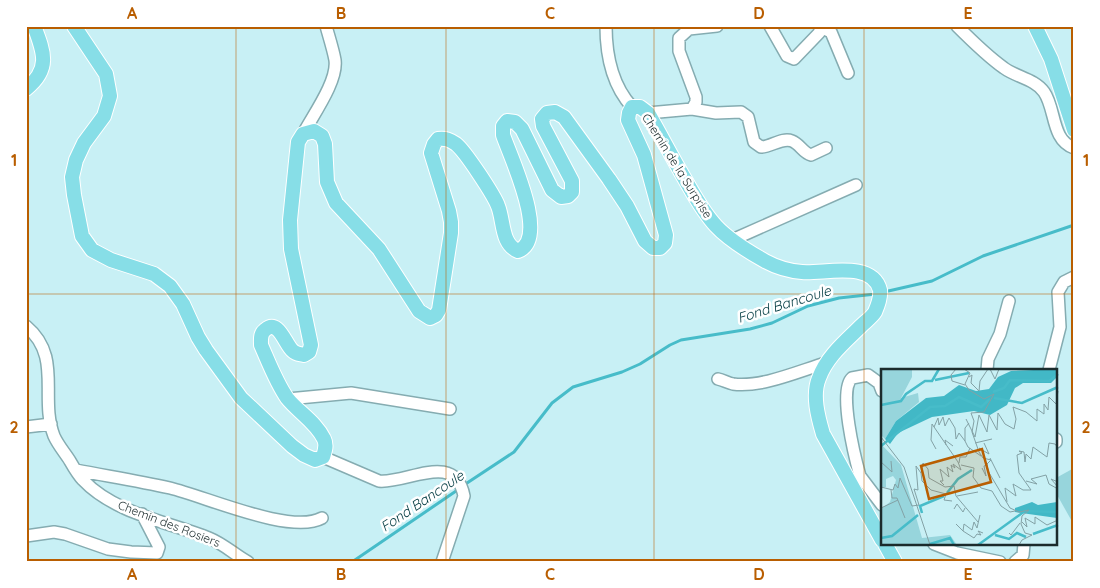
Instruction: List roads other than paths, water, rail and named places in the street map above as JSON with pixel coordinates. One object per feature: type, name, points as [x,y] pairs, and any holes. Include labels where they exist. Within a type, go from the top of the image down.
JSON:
[{"type":"main road","points":[[26,89],[35,82],[43,66],[42,46],[34,26]]},
{"type":"main road","points":[[74,26],[106,74],[110,96],[104,116],[84,143],[76,160],[72,177],[82,236],[92,250],[111,260],[154,274],[170,286],[183,304],[206,350],[241,398],[292,446],[315,460],[323,457],[326,449],[324,440],[288,399],[277,382],[261,345],[262,332],[267,328],[273,327],[278,329],[292,351],[297,354],[304,355],[309,352],[311,345],[291,249],[290,220],[298,142],[303,134]]},
{"type":"main road","points":[[1035,26],[1050,59],[1074,130]]},
{"type":"main road","name":"Chemin de la Surprise","points":[[303,134],[314,131],[322,136],[325,144],[327,182],[336,203],[379,249],[419,312],[430,318],[436,315],[439,310],[451,233],[450,211],[431,153],[438,139],[446,138],[458,146],[464,153],[491,192],[498,206],[506,240],[512,248],[518,250],[524,248],[527,243],[531,222],[524,192],[502,135],[503,126],[507,121],[515,122],[522,129],[552,190],[561,197],[568,196],[572,192],[572,181],[543,126],[542,119],[546,113],[555,112],[564,117],[609,178],[627,206],[645,241],[653,248],[660,248],[665,243],[666,236],[644,156],[628,120],[632,107],[640,108],[648,113],[702,209],[716,227],[732,240],[766,261],[782,268],[817,273],[852,270],[868,274],[874,279],[880,291],[880,298],[874,313],[826,363],[818,379],[816,398],[823,434],[855,478],[881,538]]},
{"type":"main road","points":[[886,546],[895,562]]},
{"type":"street","points":[[303,134],[331,82],[334,72],[335,61],[326,26]]},
{"type":"street","points":[[606,26],[606,44],[614,78],[624,99],[632,107]]},
{"type":"street","points":[[692,109],[696,102],[696,97],[679,51],[679,38],[689,29],[717,26]]},
{"type":"street","points":[[770,26],[787,56],[792,59],[815,38],[822,27],[831,32],[848,73]]},
{"type":"street","points":[[957,26],[969,39],[1005,69],[1032,82],[1042,90],[1046,96],[1057,132],[1066,145],[1074,148]]},
{"type":"street","points":[[648,113],[692,109],[716,114],[741,112],[748,117],[754,142],[761,146],[788,140],[796,143],[811,155],[826,148]]},
{"type":"street","points":[[732,240],[856,185]]},
{"type":"street","points":[[1049,369],[1060,327],[1058,292],[1064,282],[1074,277]]},
{"type":"street","points":[[987,369],[988,358],[1000,334],[1009,300]]},
{"type":"street","name":"Chemin des Rosiers","points":[[26,326],[34,332],[46,354],[51,424],[55,438],[83,480],[116,505],[211,539],[248,562]]},
{"type":"street","points":[[718,379],[733,384],[749,384],[767,381],[826,363]]},
{"type":"street","points":[[881,388],[879,383],[868,375],[852,378],[846,390],[855,478],[881,504]]},
{"type":"street","points":[[288,399],[351,393],[450,409]]},
{"type":"street","points":[[26,428],[51,424]]},
{"type":"street","points":[[323,457],[388,482],[434,471],[452,475],[458,480],[464,496],[442,562]]},
{"type":"street","points":[[76,470],[171,489],[281,520],[305,523],[314,522],[322,518]]},
{"type":"street","points":[[26,536],[54,532],[108,549],[131,552],[156,552],[159,547],[142,514]]},
{"type":"street","points":[[937,546],[958,558],[1000,562]]},
{"type":"street","points":[[1015,562],[1024,555],[1024,546]]},
{"type":"waterway","name":"Fond Bancoule","points":[[884,292],[932,281],[983,256],[1074,225]]},
{"type":"waterway","name":"Fond Bancoule","points":[[464,485],[514,452],[552,403],[573,387],[622,372],[640,364],[681,340],[750,329],[772,323],[808,306],[839,298],[876,294]]},
{"type":"waterway","name":"Fond Bancoule","points":[[352,562],[459,489]]}]
